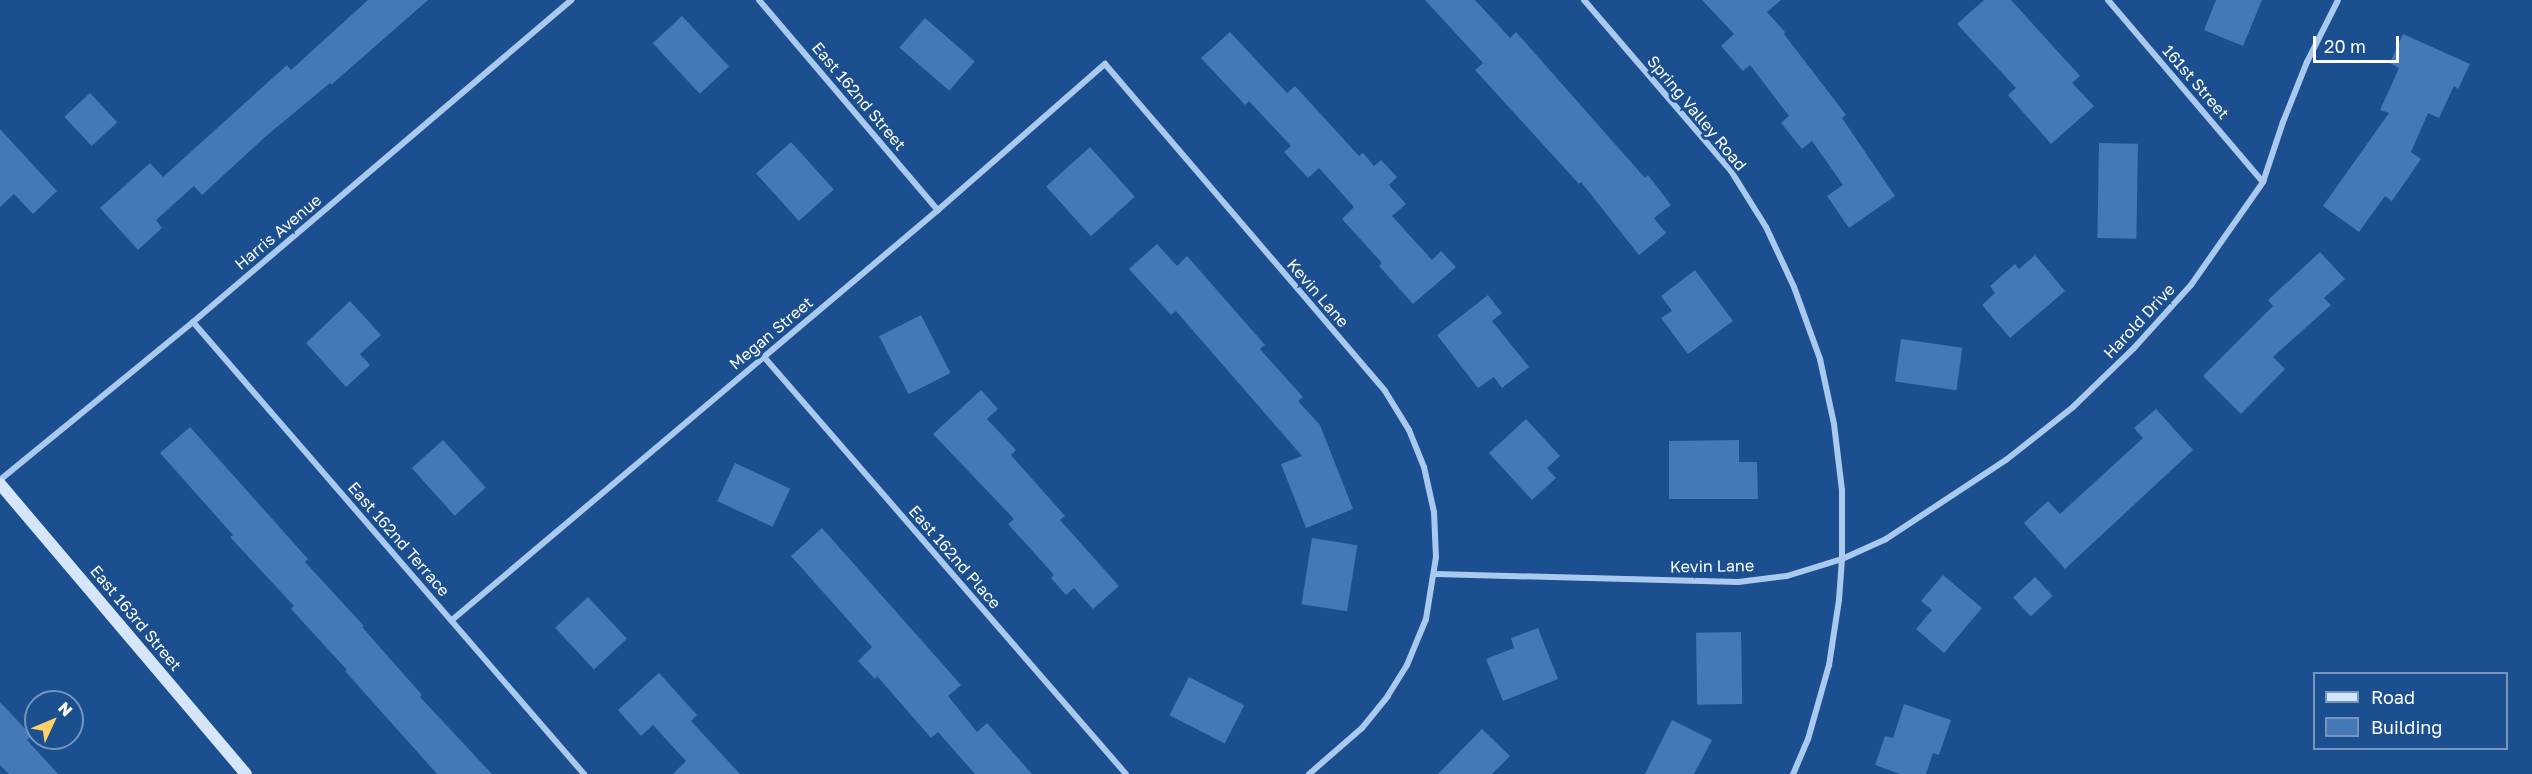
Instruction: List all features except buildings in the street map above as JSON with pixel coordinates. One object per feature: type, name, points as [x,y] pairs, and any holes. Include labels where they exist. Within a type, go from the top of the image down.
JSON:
[{"type":"street","name":"Harris Avenue","points":[[0,482],[194,322],[572,0]]},
{"type":"street","name":"East 162nd Street","points":[[759,0],[938,210]]},
{"type":"street","name":"Spring Valley Road","points":[[1584,0],[1731,171],[1766,227],[1794,287],[1820,359],[1834,424],[1842,490],[1842,559],[1839,600],[1828,665],[1808,739],[1793,774]]},
{"type":"street","name":"161st Street","points":[[2108,0],[2263,182]]},
{"type":"street","name":"Harold Drive","points":[[1842,559],[1886,539],[2006,460],[2073,407],[2134,348],[2191,285],[2263,182],[2283,122],[2307,62],[2338,0]]},
{"type":"street","name":"Megan Street","points":[[452,620],[938,210],[1105,64]]},
{"type":"street","name":"Kevin Lane","points":[[1105,64],[1385,391],[1409,430],[1424,467],[1434,512],[1435,574],[1426,619],[1407,665],[1388,696],[1362,728],[1309,774]]},
{"type":"street","name":"East 162nd Terrace","points":[[194,322],[584,774]]},
{"type":"street","name":"East 162nd Place","points":[[764,357],[1126,774]]},
{"type":"street","name":"East 163rd Street","points":[[0,482],[246,774]]},
{"type":"street","name":"Kevin Lane","points":[[1435,574],[1738,582],[1787,576],[1842,559]]}]
